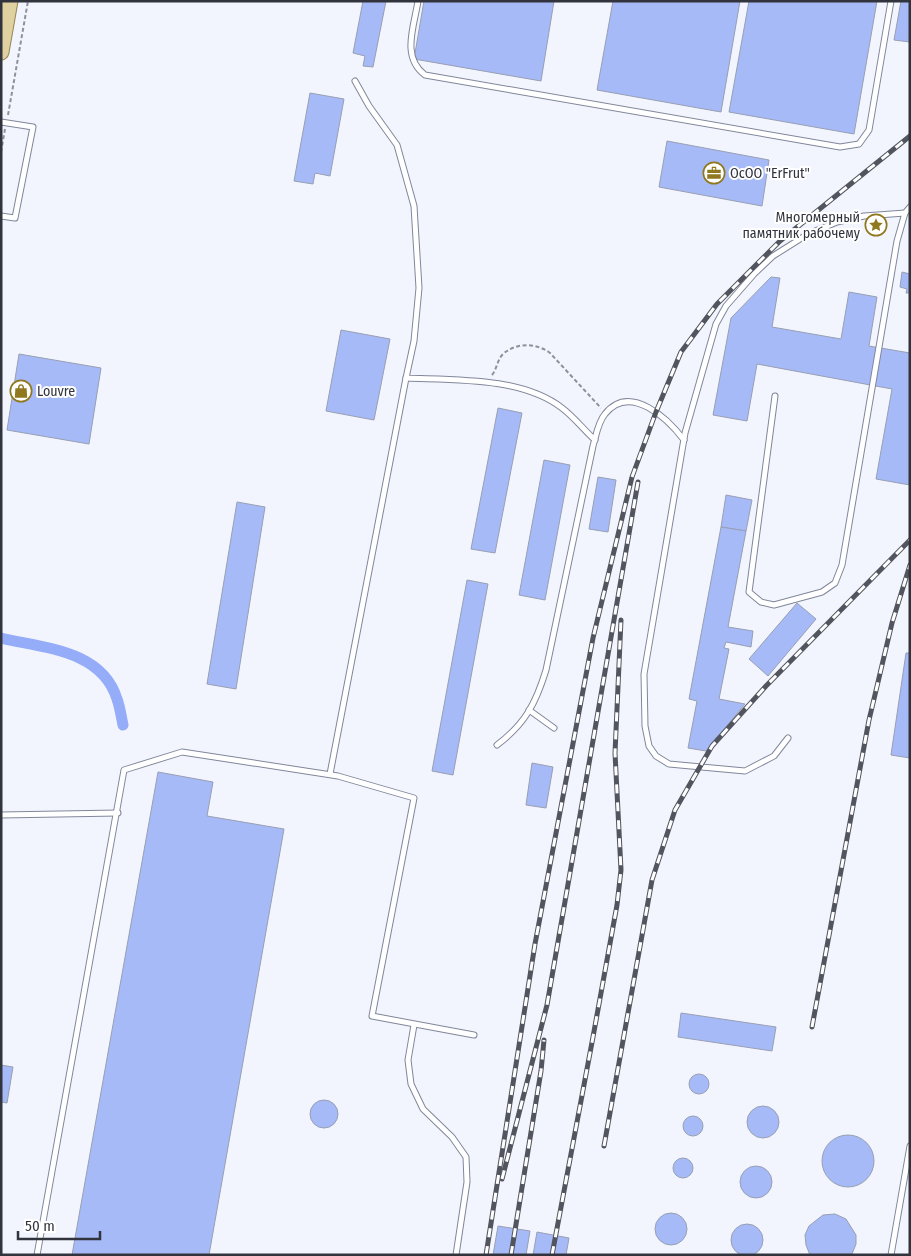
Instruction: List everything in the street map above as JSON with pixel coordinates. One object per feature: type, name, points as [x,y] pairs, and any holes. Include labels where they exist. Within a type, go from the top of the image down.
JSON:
[{"type":"main road","points":[[1,52],[10,1]]},
{"type":"lane","points":[[418,1],[410,54],[416,69],[424,75],[840,147],[859,144],[869,130],[890,1]]},
{"type":"lane","points":[[330,774],[406,378],[419,288],[414,206],[397,145],[369,106],[355,80]]},
{"type":"lane","points":[[1,216],[15,218],[33,127],[4,123]]},
{"type":"lane","points":[[775,396],[749,592],[761,602],[774,605],[822,592],[835,583],[842,565],[897,241],[905,213],[910,207]]},
{"type":"lane","points":[[788,738],[774,756],[745,771],[670,764],[656,756],[649,746],[645,726],[644,674],[684,440],[697,386],[716,324],[726,306],[754,274],[773,256],[808,234],[837,222],[864,216],[905,213]]},
{"type":"lane","points":[[406,378],[502,384],[543,396],[562,408],[595,440]]},
{"type":"lane","points":[[497,745],[515,729],[536,701],[546,670],[595,440],[606,413],[617,404],[626,402],[644,405],[673,425],[684,440]]},
{"type":"lane","points":[[529,710],[554,728]]},
{"type":"lane","points":[[37,1255],[118,813],[124,770],[182,752],[330,774],[414,798],[372,1016],[474,1035]]},
{"type":"lane","points":[[1,815],[118,813]]},
{"type":"lane","points":[[414,1025],[408,1060],[411,1084],[423,1109],[452,1137],[466,1157],[467,1182],[456,1255]]},
{"type":"lane","points":[[891,1255],[910,1146]]},
{"type":"path","points":[[1,152],[4,123],[28,1]]},
{"type":"path","points":[[478,382],[490,378],[502,355],[510,350],[528,344],[540,346],[550,353],[606,413]]},
{"type":"building","points":[[363,1],[386,1],[373,67],[363,66],[365,56],[353,53]]},
{"type":"building","points":[[424,1],[554,1],[541,81],[414,59]]},
{"type":"building","points":[[613,1],[740,1],[721,112],[597,90]]},
{"type":"building","points":[[749,1],[877,1],[854,134],[729,112]]},
{"type":"building","points":[[901,1],[910,1],[910,42],[894,40]]},
{"type":"building","points":[[310,93],[344,99],[330,176],[315,173],[313,184],[294,181]]},
{"type":"building","name":"ОсОО \"ErFrut\"","points":[[667,141],[769,160],[762,206],[659,187]]},
{"type":"building","points":[[902,272],[910,274],[910,293],[906,293],[907,289],[900,287]]},
{"type":"building","points":[[771,277],[780,278],[772,327],[841,339],[849,292],[877,297],[869,346],[910,353],[910,485],[876,479],[892,389],[757,364],[747,421],[713,415],[731,318]]},
{"type":"building","points":[[341,330],[390,339],[374,420],[326,411]]},
{"type":"building","points":[[19,354],[101,368],[89,444],[7,430]]},
{"type":"building","points":[[498,408],[522,413],[495,553],[471,549]]},
{"type":"building","points":[[544,460],[570,465],[545,600],[519,595]]},
{"type":"building","points":[[598,477],[616,480],[608,532],[589,529]]},
{"type":"building","points":[[726,495],[752,500],[746,531],[721,527]]},
{"type":"building","points":[[237,502],[265,507],[236,689],[207,684]]},
{"type":"building","points":[[721,527],[746,531],[728,627],[753,631],[751,647],[726,642],[724,648],[729,649],[719,699],[745,704],[706,751],[688,748],[697,701],[689,699]]},
{"type":"building","points":[[467,580],[488,584],[453,775],[432,771]]},
{"type":"building","points":[[797,603],[816,619],[768,676],[749,659]]},
{"type":"building","points":[[906,653],[910,653],[910,758],[891,755]]},
{"type":"building","points":[[532,763],[553,767],[546,808],[526,805]]},
{"type":"building","points":[[158,772],[213,782],[207,816],[284,829],[209,1255],[72,1255]]},
{"type":"building","points":[[681,1013],[776,1027],[772,1051],[678,1037]]},
{"type":"building","points":[[1,1065],[13,1067],[7,1103],[1,1102]]},
{"type":"building","points":[[699,1074],[706,1077],[709,1084],[706,1091],[699,1094],[692,1091],[689,1084],[692,1077]]},
{"type":"building","points":[[324,1100],[334,1104],[338,1114],[334,1124],[324,1128],[314,1124],[310,1114],[314,1104]]},
{"type":"building","points":[[763,1106],[774,1111],[779,1122],[774,1133],[763,1138],[752,1133],[747,1122],[752,1111]]},
{"type":"building","points":[[693,1116],[700,1119],[703,1126],[700,1133],[693,1136],[686,1133],[683,1126],[686,1119]]},
{"type":"building","points":[[848,1135],[858,1137],[866,1143],[872,1151],[874,1161],[872,1171],[866,1179],[858,1185],[848,1187],[838,1185],[830,1179],[824,1171],[822,1161],[824,1151],[830,1143],[838,1137]]},
{"type":"building","points":[[683,1158],[690,1161],[693,1168],[690,1175],[683,1178],[676,1175],[673,1168],[676,1161]]},
{"type":"building","points":[[756,1166],[767,1171],[772,1182],[767,1193],[756,1198],[745,1193],[740,1182],[745,1171]]},
{"type":"building","points":[[671,1213],[682,1218],[687,1229],[682,1240],[671,1245],[660,1240],[655,1229],[660,1218]]},
{"type":"building","points":[[835,1214],[846,1219],[856,1235],[856,1244],[852,1254],[810,1255],[805,1235],[809,1226],[823,1215]]},
{"type":"building","points":[[747,1224],[758,1229],[763,1240],[758,1251],[747,1256],[736,1251],[731,1240],[736,1229]]},
{"type":"building","points":[[498,1226],[530,1231],[526,1255],[493,1255]]},
{"type":"building","points":[[537,1232],[569,1238],[566,1255],[533,1255]]},
{"type":"waterway","points":[[1,638],[70,654],[99,670],[109,683],[117,699],[123,725]]},
{"type":"railway","points":[[486,1255],[535,944],[593,638],[632,477],[656,412],[681,352],[717,304],[780,241],[910,136]]},
{"type":"railway","points":[[502,1179],[547,1005],[638,482]]},
{"type":"railway","points":[[604,1146],[652,880],[675,810],[712,746],[766,686],[910,540]]},
{"type":"railway","points":[[812,1027],[869,720],[892,623],[910,565]]},
{"type":"railway","points":[[552,1255],[617,905],[621,870],[615,753],[621,620]]},
{"type":"railway","points":[[511,1255],[541,1071],[544,1040]]},
{"type":"place","name":"ОсОО \"ErFrut\"","points":[[714,173]]},
{"type":"place","name":"Многомерный памятник рабочему","points":[[876,225]]},
{"type":"place","name":"Louvre","points":[[21,391]]}]
